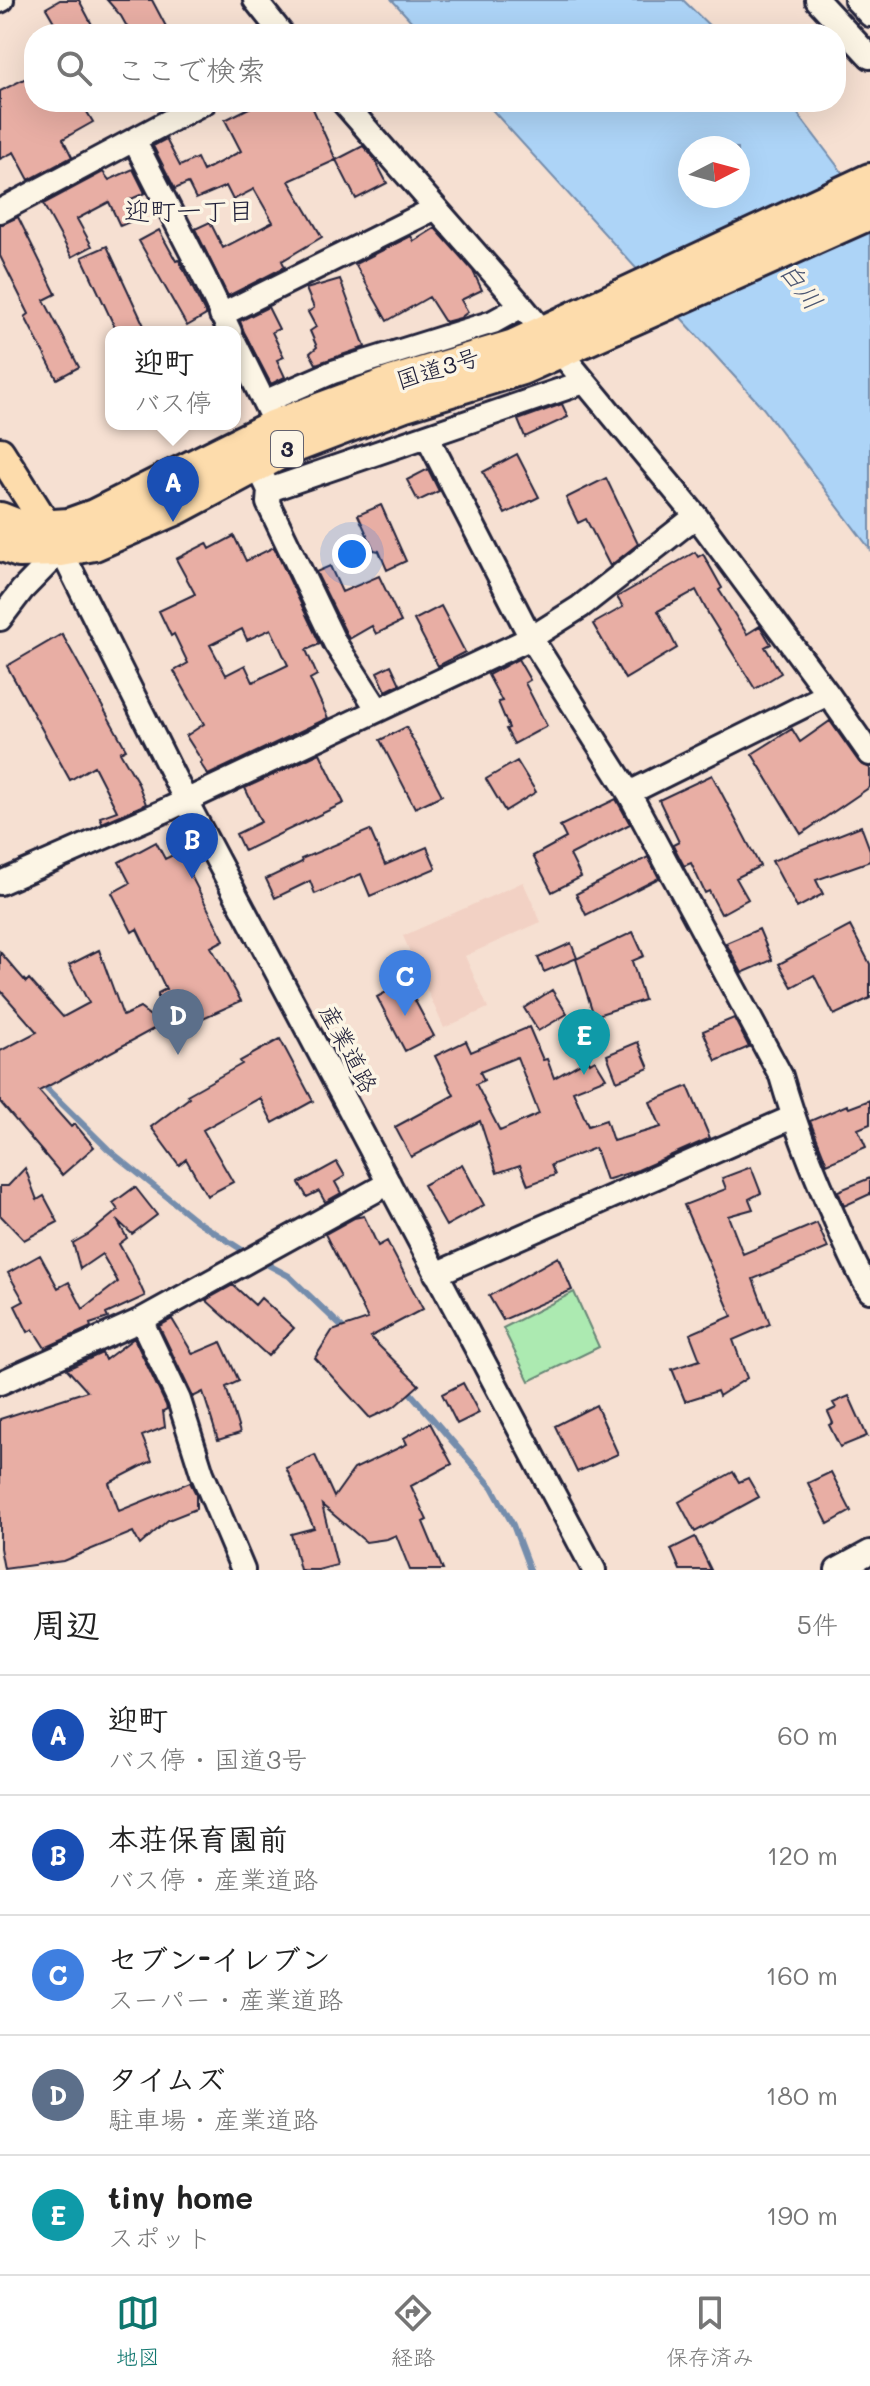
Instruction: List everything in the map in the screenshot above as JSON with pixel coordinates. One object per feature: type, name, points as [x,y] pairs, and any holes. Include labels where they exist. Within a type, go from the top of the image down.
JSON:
[{"type":"highway","name":"国道3号","points":[[585,328],[870,180]]},
{"type":"highway","name":"国道3号","points":[[0,544],[19,551],[54,538],[69,525],[94,516],[270,414],[394,382],[514,346],[552,342],[870,213]]},
{"type":"highway","name":"国道3号","points":[[0,519],[54,538],[94,544],[177,508],[263,477],[287,449],[402,405],[522,368],[552,342]]},
{"type":"main road","points":[[0,452],[54,538]]},
{"type":"street","points":[[255,0],[274,24]]},
{"type":"street","points":[[817,0],[839,24]]},
{"type":"street","points":[[856,0],[870,15]]},
{"type":"street","points":[[846,31],[870,57]]},
{"type":"street","points":[[0,211],[186,112]]},
{"type":"street","points":[[352,112],[522,306],[696,516],[870,754]]},
{"type":"street","points":[[134,140],[225,323],[436,208]]},
{"type":"street","points":[[241,355],[270,414],[333,372],[493,322],[522,306]]},
{"type":"street","points":[[378,710],[335,643],[268,503],[263,477],[427,436],[584,382]]},
{"type":"street","points":[[427,436],[531,638],[629,793],[781,1076],[793,1117],[835,1219],[870,1291]]},
{"type":"street","points":[[0,883],[186,801],[531,638],[580,607],[696,516]]},
{"type":"street","points":[[0,619],[54,538]]},
{"type":"street","name":"産業道路","points":[[54,538],[186,801],[594,1570]]},
{"type":"street","points":[[629,793],[828,694]]},
{"type":"street","points":[[436,1274],[793,1117]]},
{"type":"street","points":[[0,1383],[141,1320],[389,1183]]},
{"type":"street","points":[[141,1320],[179,1400],[202,1473],[243,1570]]},
{"type":"street","points":[[837,1570],[870,1552]]},
{"type":"shaded area","points":[[523,882],[541,922],[465,956],[488,1008],[444,1028],[403,936]]},
{"type":"green space","points":[[574,1292],[599,1347],[529,1381],[503,1328]]},
{"type":"water","points":[[392,0],[683,0],[708,24],[414,24]]},
{"type":"water","name":"白川","points":[[494,112],[796,112],[870,209],[870,549],[763,408]]},
{"type":"building","points":[[60,0],[79,0],[92,24],[55,24],[46,8]]},
{"type":"building","points":[[107,0],[152,0],[165,24],[125,24]]},
{"type":"building","points":[[24,79],[24,112],[87,112],[93,122],[63,139],[72,157],[29,180],[14,152],[0,159],[0,91]]},
{"type":"building","points":[[241,112],[314,112],[336,160],[289,181],[322,237],[282,261],[285,267],[228,296],[195,229],[210,222],[223,248],[273,222],[254,189],[233,200],[226,186],[196,199],[188,183],[175,189],[153,146],[166,139],[180,166],[197,158],[203,171],[241,151],[225,120]]},
{"type":"building","points":[[363,146],[374,158],[387,183],[356,199],[336,160]]},
{"type":"building","points":[[133,169],[145,193],[131,199],[139,218],[120,226],[109,202],[77,219],[92,246],[72,257],[43,204],[103,172],[109,180]]},
{"type":"building","points":[[18,217],[56,294],[44,300],[79,367],[57,379],[25,317],[29,314],[0,256],[0,225]]},
{"type":"building","points":[[435,228],[473,271],[482,290],[461,300],[468,312],[460,318],[445,322],[429,297],[387,321],[355,264],[411,236],[414,241]]},
{"type":"building","points":[[159,230],[176,261],[179,260],[206,315],[187,326],[139,241]]},
{"type":"building","points":[[107,246],[144,326],[114,326],[82,257]]},
{"type":"building","points":[[340,279],[365,347],[316,364],[310,353],[317,347],[310,331],[316,327],[308,312],[314,308],[306,289]]},
{"type":"building","points":[[268,307],[279,329],[272,332],[284,357],[277,360],[285,377],[271,384],[240,321]]},
{"type":"building","points":[[562,404],[568,417],[525,437],[518,420]]},
{"type":"building","points":[[517,454],[539,497],[505,514],[483,472]]},
{"type":"building","points":[[428,469],[439,491],[418,501],[407,480]]},
{"type":"building","points":[[606,478],[638,544],[610,566],[586,519],[578,523],[566,498]]},
{"type":"building","points":[[381,505],[406,561],[387,570],[358,515]]},
{"type":"building","points":[[234,536],[246,561],[274,547],[320,644],[306,650],[317,675],[310,679],[328,718],[208,775],[186,736],[204,724],[174,671],[188,663],[159,611],[195,594],[176,559],[207,543],[210,549]],"holes":[[[242,629],[247,640],[271,629],[288,665],[253,682],[245,665],[226,675],[210,645]]]},
{"type":"building","points":[[695,552],[698,557],[703,554],[722,588],[719,590],[747,634],[760,626],[771,644],[765,647],[781,673],[755,689],[696,590],[658,611],[677,648],[625,679],[593,624],[623,607],[617,597]]},
{"type":"building","points":[[330,566],[342,592],[379,576],[401,622],[376,634],[372,626],[349,639],[316,572]]},
{"type":"building","points":[[441,606],[465,652],[438,666],[414,620]]},
{"type":"building","points":[[62,634],[126,749],[120,752],[146,804],[102,823],[100,817],[117,811],[94,766],[70,780],[7,666]]},
{"type":"building","points":[[518,659],[530,680],[525,683],[547,726],[514,744],[498,702],[502,701],[488,675]]},
{"type":"building","points":[[391,665],[400,684],[386,691],[377,672]]},
{"type":"building","points":[[830,721],[859,762],[870,768],[870,787],[801,834],[752,754],[792,729],[800,742]]},
{"type":"building","points":[[406,727],[442,795],[415,808],[380,740]]},
{"type":"building","points":[[320,753],[344,803],[244,851],[236,834],[261,822],[245,788]]},
{"type":"building","points":[[517,761],[536,792],[505,811],[486,779]]},
{"type":"building","points":[[712,775],[760,866],[736,878],[748,899],[721,914],[709,891],[705,893],[691,863],[684,866],[673,845],[679,842],[659,800]]},
{"type":"building","points":[[616,799],[630,824],[570,855],[581,877],[552,892],[533,856],[566,838],[560,826]]},
{"type":"building","points":[[861,826],[870,850],[870,861],[816,880],[823,894],[797,908],[772,861]]},
{"type":"building","points":[[370,830],[385,865],[427,847],[436,868],[370,896],[361,874],[315,894],[310,881],[275,898],[266,879],[302,862],[301,859]]},
{"type":"building","points":[[156,842],[165,859],[179,852],[224,940],[211,947],[241,1001],[185,1026],[181,1014],[39,1091],[71,1127],[75,1124],[94,1147],[62,1175],[0,1102],[0,1051],[37,1032],[0,990],[0,952],[63,1017],[89,1003],[69,965],[99,950],[123,1016],[140,1008],[158,1022],[158,993],[166,989],[137,929],[132,932],[112,893],[130,883],[119,862]]},
{"type":"building","points":[[648,857],[659,878],[586,915],[576,894]]},
{"type":"building","points":[[850,926],[870,964],[870,998],[834,1015],[814,975],[792,987],[779,964]]},
{"type":"building","points":[[759,929],[772,960],[742,973],[726,943]]},
{"type":"building","points":[[633,932],[644,956],[632,961],[644,1000],[594,1016],[576,959]]},
{"type":"building","points":[[571,943],[577,958],[544,972],[538,958]]},
{"type":"building","points":[[405,982],[434,1036],[405,1051],[377,997]]},
{"type":"building","points":[[552,990],[567,1014],[538,1031],[524,1008]]},
{"type":"building","points":[[734,1018],[749,1047],[716,1061],[703,1031]]},
{"type":"building","points":[[529,1027],[554,1078],[588,1059],[590,1063],[595,1060],[606,1078],[573,1091],[588,1126],[606,1120],[613,1141],[661,1127],[650,1102],[688,1086],[710,1138],[638,1170],[606,1180],[595,1148],[551,1165],[555,1175],[528,1185],[520,1165],[497,1173],[480,1121],[411,1157],[395,1127],[454,1095],[435,1056],[466,1041],[471,1052]],"holes":[[[517,1057],[539,1114],[500,1131],[476,1084],[484,1080],[480,1072]]]},
{"type":"building","points":[[280,1039],[313,1101],[273,1123],[260,1098],[203,1130],[233,1182],[207,1196],[186,1159],[179,1165],[151,1127],[189,1098],[187,1095]]},
{"type":"building","points":[[638,1042],[649,1068],[617,1081],[607,1055]]},
{"type":"building","points":[[870,1100],[870,1124],[858,1129],[866,1147],[827,1164],[810,1121],[847,1105],[849,1108]]},
{"type":"building","points":[[337,1162],[345,1176],[335,1182],[341,1193],[325,1202],[319,1191],[307,1197],[299,1183]]},
{"type":"building","points":[[462,1164],[484,1205],[446,1226],[423,1185]]},
{"type":"building","points":[[751,1167],[761,1193],[749,1199],[753,1209],[728,1216],[743,1254],[817,1223],[828,1248],[753,1279],[770,1324],[733,1340],[747,1378],[719,1396],[717,1391],[685,1401],[672,1369],[700,1360],[690,1334],[732,1316],[684,1205],[726,1189],[722,1178]]},
{"type":"building","points":[[25,1168],[37,1200],[44,1196],[58,1222],[24,1240],[0,1215],[0,1186],[8,1186]]},
{"type":"building","points":[[870,1178],[870,1194],[844,1206],[838,1191]]},
{"type":"building","points":[[135,1187],[157,1215],[132,1234],[117,1220],[127,1238],[119,1244],[145,1296],[106,1314],[108,1318],[90,1324],[91,1327],[45,1348],[33,1329],[28,1332],[15,1306],[24,1301],[8,1273],[40,1255],[58,1288],[69,1282],[83,1309],[118,1282],[102,1254],[80,1269],[73,1243],[118,1210],[113,1203]]},
{"type":"building","points":[[364,1216],[378,1246],[387,1241],[423,1309],[370,1337],[419,1385],[394,1407],[370,1418],[315,1358],[332,1331],[368,1319],[325,1234]]},
{"type":"building","points":[[558,1257],[572,1290],[503,1320],[489,1296]]},
{"type":"building","points":[[233,1285],[255,1305],[261,1298],[294,1328],[268,1356],[206,1300]]},
{"type":"building","points":[[172,1319],[193,1354],[221,1342],[239,1381],[226,1387],[240,1433],[218,1440],[203,1392],[193,1397],[159,1326]]},
{"type":"building","points":[[134,1338],[167,1409],[163,1411],[165,1427],[142,1436],[152,1461],[109,1483],[119,1511],[190,1482],[196,1494],[196,1509],[168,1520],[140,1545],[133,1532],[63,1561],[4,1569],[0,1548],[0,1419],[87,1391],[67,1369],[102,1353],[105,1360]]},
{"type":"building","points":[[463,1383],[479,1413],[457,1424],[442,1394]]},
{"type":"building","points":[[849,1396],[867,1436],[840,1447],[829,1425],[833,1423],[828,1412],[836,1408],[833,1403]]},
{"type":"building","points":[[596,1405],[618,1454],[577,1472],[555,1426]]},
{"type":"building","points":[[430,1423],[452,1464],[411,1486],[427,1520],[423,1522],[443,1570],[410,1570],[396,1535],[366,1542],[322,1505],[337,1565],[318,1570],[300,1570],[291,1534],[314,1528],[286,1468],[315,1455],[334,1497],[354,1469],[407,1444],[404,1438]]},
{"type":"building","points":[[733,1472],[739,1482],[748,1478],[759,1497],[695,1532],[679,1502]]},
{"type":"building","points":[[831,1472],[851,1511],[828,1524],[808,1483]]},
{"type":"building","points":[[695,1537],[711,1570],[680,1570],[671,1549]]},
{"type":"waterway","points":[[40,1082],[109,1150],[197,1221],[250,1255]]},
{"type":"waterway","points":[[259,1260],[289,1276],[346,1331]]},
{"type":"waterway","points":[[406,1388],[492,1487],[513,1525],[530,1570]]},
{"type":"place","name":"迎町","points":[[173,522]]},
{"type":"place","name":"本荘保育園前","points":[[192,879]]},
{"type":"place","name":"セブン-イレブン","points":[[405,1016]]},
{"type":"place","name":"タイムズ","points":[[178,1055]]},
{"type":"place","name":"tiny home","points":[[584,1075]]},
{"type":"district","name":"迎町一丁目","points":[[189,211]]}]
